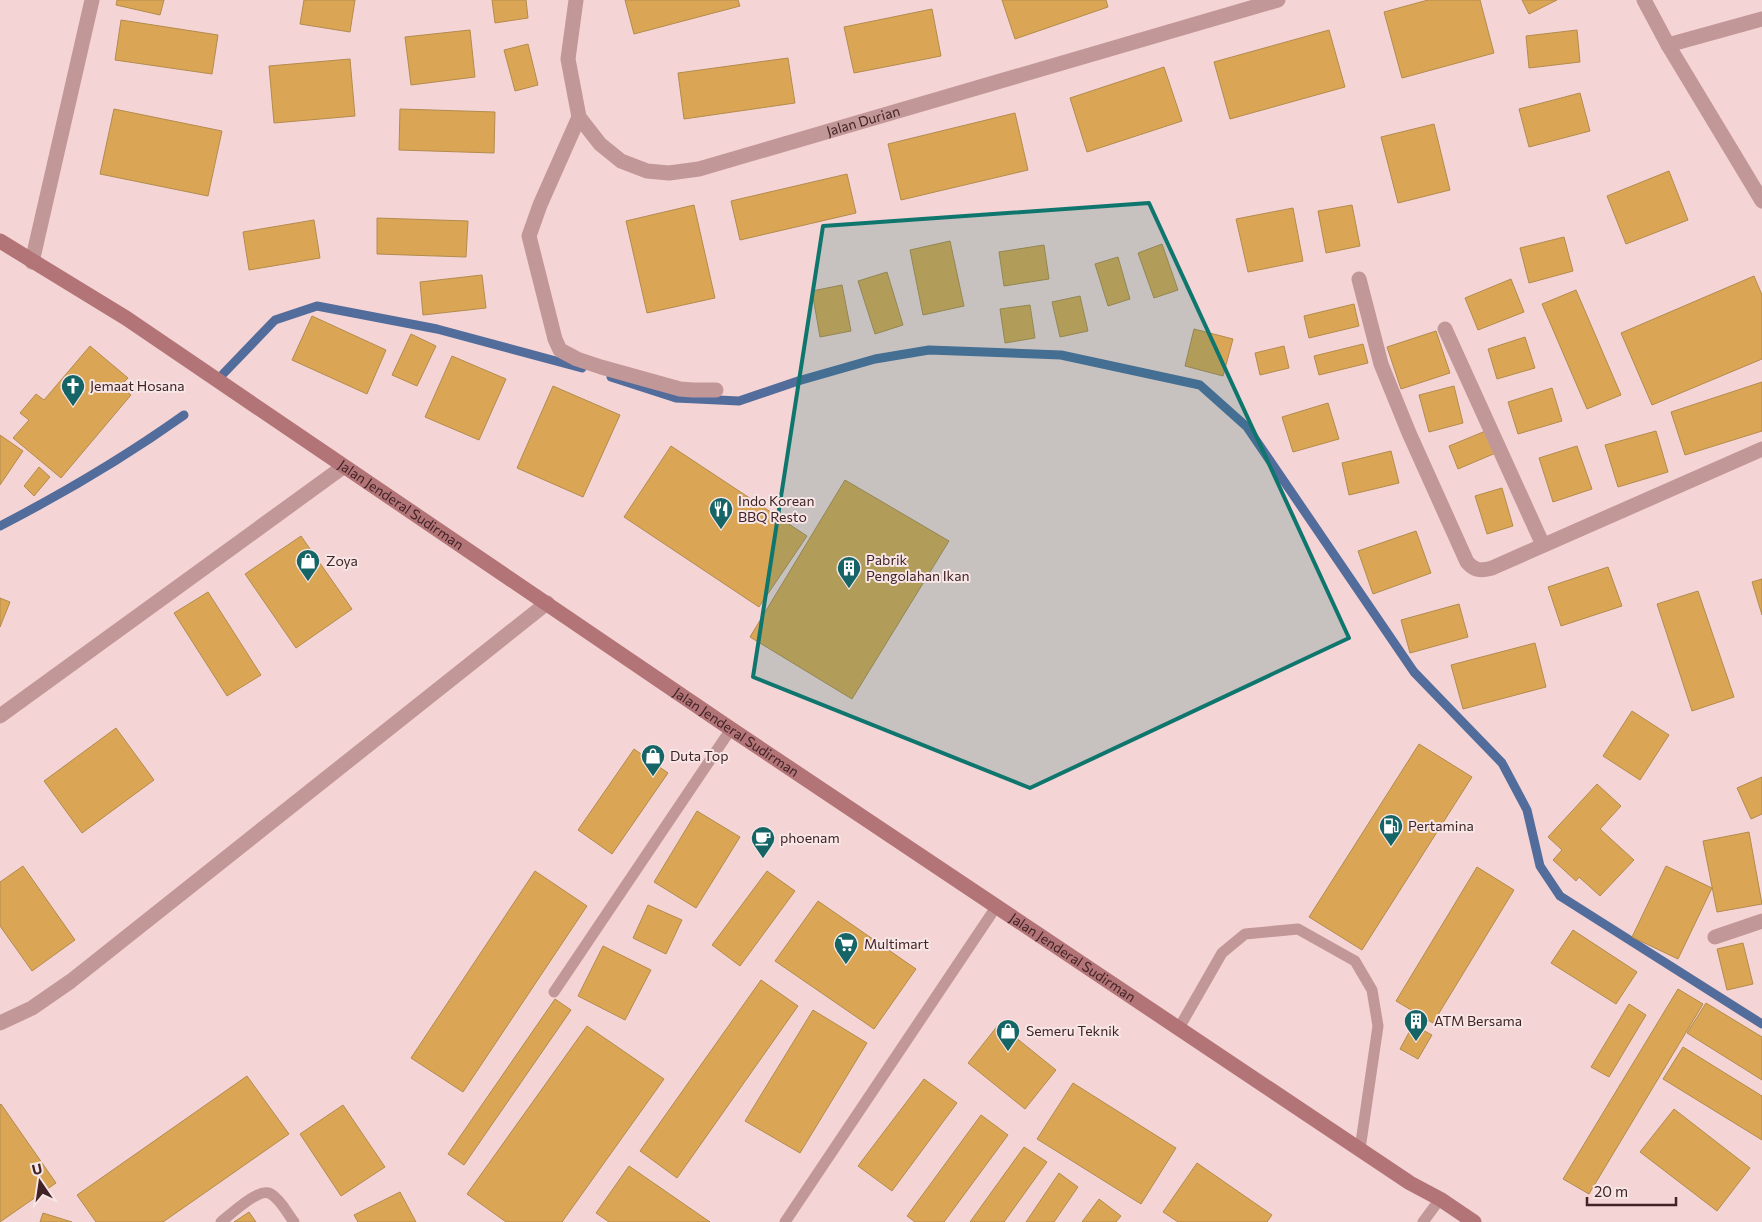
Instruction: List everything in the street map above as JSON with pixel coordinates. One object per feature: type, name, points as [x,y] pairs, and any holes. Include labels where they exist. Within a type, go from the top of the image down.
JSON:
[{"type":"main road","name":"Jalan Jenderal Sudirman","points":[[0,241],[126,318],[730,729],[1410,1183],[1474,1222]]},
{"type":"street","points":[[32,262],[92,0]]},
{"type":"street","name":"Jalan Durian","points":[[576,0],[568,59],[579,117],[600,144],[621,161],[648,171],[669,173],[699,169],[1278,0]]},
{"type":"street","points":[[1644,0],[1668,45],[1762,201]]},
{"type":"street","points":[[1668,45],[1762,19]]},
{"type":"street","points":[[579,117],[540,205],[529,236],[555,339],[560,350],[577,359],[601,367],[680,389],[716,390]]},
{"type":"street","points":[[1359,279],[1381,364],[1409,433],[1467,562],[1476,570],[1482,570],[1543,545],[1762,449]]},
{"type":"street","points":[[1445,329],[1543,545]]},
{"type":"street","points":[[0,716],[343,467]]},
{"type":"street","points":[[0,1023],[50,997],[547,604]]},
{"type":"street","points":[[1715,937],[1762,921]]},
{"type":"lane","points":[[554,992],[730,729]]},
{"type":"lane","points":[[785,1222],[996,907]]},
{"type":"lane","points":[[1179,1028],[1222,953],[1246,934],[1298,929],[1355,961],[1372,990],[1378,1026],[1360,1149]]},
{"type":"lane","points":[[221,1222],[256,1195],[270,1192],[294,1222]]},
{"type":"lane","points":[[1424,1222],[1440,1200]]},
{"type":"highlighted area","points":[[1149,203],[1349,638],[1030,788],[753,677],[823,226]]},
{"type":"building","points":[[117,0],[164,0],[160,15],[116,5]]},
{"type":"building","points":[[304,0],[355,0],[350,32],[300,24]]},
{"type":"building","points":[[492,0],[526,0],[528,18],[495,23]]},
{"type":"building","points":[[625,0],[738,0],[740,6],[634,34]]},
{"type":"building","points":[[1002,0],[1106,0],[1108,7],[1015,39]]},
{"type":"building","points":[[1428,0],[1480,0],[1494,53],[1402,78],[1384,12]]},
{"type":"building","points":[[1522,0],[1557,0],[1529,14]]},
{"type":"building","points":[[932,9],[941,56],[854,73],[844,27]]},
{"type":"building","points":[[121,20],[218,35],[212,74],[115,60]]},
{"type":"building","points":[[470,30],[475,77],[411,85],[405,37]]},
{"type":"building","points":[[1329,30],[1345,87],[1230,119],[1214,62]]},
{"type":"building","points":[[1577,30],[1580,62],[1529,68],[1526,36]]},
{"type":"building","points":[[528,44],[538,85],[515,91],[504,50]]},
{"type":"building","points":[[788,58],[795,103],[684,119],[678,73]]},
{"type":"building","points":[[350,59],[355,116],[274,123],[269,66]]},
{"type":"building","points":[[1164,67],[1182,121],[1087,152],[1070,98]]},
{"type":"building","points":[[1580,93],[1590,131],[1529,147],[1519,109]]},
{"type":"building","points":[[114,109],[222,131],[208,196],[100,174]]},
{"type":"building","points":[[400,109],[495,112],[494,153],[399,150]]},
{"type":"building","points":[[1015,113],[1028,170],[901,200],[888,144]]},
{"type":"building","points":[[1434,124],[1450,190],[1398,203],[1381,137]]},
{"type":"building","points":[[1669,171],[1688,220],[1626,244],[1607,196]]},
{"type":"building","points":[[847,174],[856,213],[740,240],[731,201]]},
{"type":"building","points":[[694,205],[715,298],[647,313],[626,221]]},
{"type":"building","points":[[1352,205],[1360,246],[1326,253],[1318,211]]},
{"type":"building","points":[[1293,208],[1303,261],[1248,272],[1236,219]]},
{"type":"building","points":[[377,218],[468,221],[466,257],[377,254]]},
{"type":"building","points":[[314,220],[320,258],[249,270],[243,232]]},
{"type":"building","points":[[1564,237],[1573,271],[1529,283],[1520,248]]},
{"type":"building","points":[[950,241],[964,306],[923,315],[910,250]]},
{"type":"building","points":[[1162,244],[1178,290],[1154,298],[1138,253]]},
{"type":"building","points":[[1044,245],[1049,279],[1004,286],[999,252]]},
{"type":"building","points":[[1118,257],[1130,299],[1108,306],[1095,264]]},
{"type":"building","points":[[887,272],[903,325],[875,334],[858,281]]},
{"type":"building","points":[[482,275],[486,308],[423,315],[420,282]]},
{"type":"building","points":[[1754,276],[1762,295],[1762,359],[1652,405],[1621,333]]},
{"type":"building","points":[[1511,279],[1524,312],[1478,330],[1465,298]]},
{"type":"building","points":[[842,285],[851,331],[820,337],[812,291]]},
{"type":"building","points":[[1576,290],[1621,395],[1587,409],[1542,304]]},
{"type":"building","points":[[1080,296],[1088,331],[1060,337],[1052,302]]},
{"type":"building","points":[[1354,304],[1359,326],[1309,338],[1304,316]]},
{"type":"building","points":[[1030,305],[1035,338],[1005,343],[1000,309]]},
{"type":"building","points":[[312,316],[386,350],[367,394],[292,360]]},
{"type":"building","points":[[1194,329],[1233,339],[1223,376],[1185,366]]},
{"type":"building","points":[[1436,331],[1450,373],[1401,389],[1387,347]]},
{"type":"building","points":[[411,334],[436,346],[417,386],[392,375]]},
{"type":"building","points":[[1525,337],[1535,368],[1497,379],[1488,349]]},
{"type":"building","points":[[1363,344],[1368,363],[1319,375],[1314,356]]},
{"type":"building","name":"Jemaat Hosana","points":[[90,346],[128,378],[120,386],[131,395],[61,478],[13,438],[29,420],[20,413],[36,394],[44,400]]},
{"type":"building","points":[[1284,346],[1289,368],[1260,375],[1255,353]]},
{"type":"building","points":[[452,356],[506,379],[479,440],[425,417]]},
{"type":"building","points":[[1762,382],[1762,431],[1685,455],[1671,412]]},
{"type":"building","points":[[553,386],[620,415],[583,497],[517,468]]},
{"type":"building","points":[[1454,386],[1463,423],[1429,432],[1419,395]]},
{"type":"building","points":[[1552,388],[1562,421],[1518,434],[1508,402]]},
{"type":"building","points":[[1328,403],[1339,439],[1293,452],[1282,417]]},
{"type":"building","points":[[1488,430],[1498,452],[1458,469],[1449,446]]},
{"type":"building","points":[[1656,431],[1668,472],[1618,487],[1605,445]]},
{"type":"building","points":[[0,435],[23,451],[0,485]]},
{"type":"building","points":[[671,446],[807,536],[759,607],[624,517]]},
{"type":"building","points":[[1577,446],[1592,489],[1553,502],[1539,458]]},
{"type":"building","points":[[1391,451],[1399,483],[1349,495],[1342,463]]},
{"type":"building","points":[[39,467],[50,477],[34,496],[24,486]]},
{"type":"building","name":"Pabrik Pengolahan Ikan","points":[[845,480],[949,541],[852,699],[750,637]]},
{"type":"building","points":[[1502,488],[1513,526],[1487,534],[1475,496]]},
{"type":"building","points":[[1416,531],[1431,573],[1373,594],[1358,551]]},
{"type":"building","points":[[301,536],[352,609],[296,648],[245,574]]},
{"type":"building","points":[[1608,567],[1622,606],[1561,626],[1548,587]]},
{"type":"building","points":[[1762,579],[1762,615],[1752,582]]},
{"type":"building","points":[[1698,591],[1734,697],[1692,711],[1657,604]]},
{"type":"building","points":[[208,592],[261,675],[227,696],[174,613]]},
{"type":"building","points":[[0,598],[10,602],[0,627]]},
{"type":"building","points":[[1459,604],[1468,637],[1410,653],[1401,620]]},
{"type":"building","points":[[1535,643],[1546,687],[1463,709],[1451,665]]},
{"type":"building","points":[[1632,711],[1669,735],[1640,780],[1603,756]]},
{"type":"building","points":[[116,728],[154,780],[82,833],[44,781]]},
{"type":"building","name":"Pertamina","points":[[1419,744],[1472,777],[1362,950],[1309,917]]},
{"type":"building","points":[[634,749],[668,773],[612,854],[578,830]]},
{"type":"building","points":[[1762,777],[1762,814],[1751,819],[1737,788]]},
{"type":"building","points":[[1597,784],[1621,806],[1600,829],[1634,860],[1600,896],[1579,877],[1576,881],[1553,860],[1562,850],[1548,837]]},
{"type":"building","points":[[697,811],[740,837],[696,908],[654,882]]},
{"type":"building","points":[[1749,832],[1762,904],[1717,912],[1703,841]]},
{"type":"building","points":[[23,866],[75,940],[32,971],[0,926],[0,882]]},
{"type":"building","points":[[1666,866],[1712,888],[1678,959],[1632,937]]},
{"type":"building","points":[[1477,867],[1514,890],[1433,1023],[1396,1001]]},
{"type":"building","points":[[535,871],[587,906],[463,1092],[411,1058]]},
{"type":"building","points":[[767,871],[795,891],[740,966],[712,945]]},
{"type":"building","name":"Multimart","points":[[818,901],[916,969],[874,1029],[775,961]]},
{"type":"building","points":[[648,905],[682,920],[666,954],[633,938]]},
{"type":"building","points":[[1573,930],[1637,972],[1616,1004],[1551,963]]},
{"type":"building","points":[[1743,943],[1753,984],[1727,990],[1717,949]]},
{"type":"building","points":[[603,946],[651,970],[625,1020],[578,996]]},
{"type":"building","points":[[761,980],[798,1006],[677,1178],[640,1151]]},
{"type":"building","points":[[1678,989],[1703,1004],[1589,1194],[1563,1179]]},
{"type":"building","points":[[555,999],[571,1010],[464,1165],[448,1154]]},
{"type":"building","points":[[1706,1003],[1762,1037],[1762,1080],[1687,1033]]},
{"type":"building","points":[[1629,1004],[1646,1015],[1609,1077],[1591,1067]]},
{"type":"building","points":[[813,1010],[867,1043],[800,1153],[745,1121]]},
{"type":"building","points":[[999,1024],[1056,1070],[1025,1109],[968,1063]]},
{"type":"building","name":"ATM Bersama","points":[[1413,1025],[1432,1035],[1418,1059],[1400,1049]]},
{"type":"building","points":[[587,1026],[664,1079],[562,1222],[506,1222],[467,1194]]},
{"type":"building","points":[[1683,1047],[1762,1096],[1762,1140],[1663,1079]]},
{"type":"building","points":[[247,1076],[289,1134],[163,1222],[96,1222],[77,1195]]},
{"type":"building","points":[[924,1079],[957,1103],[892,1191],[858,1166]]},
{"type":"building","points":[[1073,1083],[1176,1148],[1141,1204],[1037,1139]]},
{"type":"building","points":[[0,1105],[56,1183],[0,1222]]},
{"type":"building","points":[[343,1105],[385,1167],[341,1196],[300,1134]]},
{"type":"building","points":[[1674,1109],[1750,1168],[1717,1211],[1640,1152]]},
{"type":"building","points":[[981,1115],[1008,1135],[944,1222],[915,1222],[907,1216]]},
{"type":"building","points":[[1024,1147],[1047,1162],[1004,1222],[970,1222]]},
{"type":"building","points":[[1197,1163],[1272,1215],[1267,1222],[1178,1222],[1163,1212]]},
{"type":"building","points":[[629,1166],[710,1222],[609,1222],[596,1213]]},
{"type":"building","points":[[1059,1173],[1078,1187],[1054,1222],[1026,1222]]},
{"type":"building","points":[[400,1192],[416,1222],[358,1222],[354,1215]]},
{"type":"building","points":[[1099,1199],[1121,1216],[1116,1222],[1082,1222]]},
{"type":"building","points":[[249,1212],[256,1222],[234,1222]]},
{"type":"building","points":[[43,1213],[72,1222],[40,1222]]},
{"type":"waterway","points":[[223,374],[275,320],[317,306],[437,329],[582,368]]},
{"type":"waterway","points":[[611,377],[676,398],[739,401],[798,381],[875,359],[929,350],[1061,355],[1200,385],[1247,427],[1414,672],[1502,763],[1527,810],[1540,866],[1560,896],[1762,1024]]},
{"type":"waterway","points":[[0,526],[94,474],[184,415]]},
{"type":"place","name":"Jemaat Hosana","points":[[73,407]]},
{"type":"place","name":"Indo Korean BBQ Resto","points":[[721,530]]},
{"type":"place","name":"Zoya","points":[[308,582]]},
{"type":"place","name":"Pabrik Pengolahan Ikan","points":[[849,589]]},
{"type":"place","name":"Duta Top","points":[[653,777]]},
{"type":"place","name":"Pertamina","points":[[1391,847]]},
{"type":"place","name":"phoenam","points":[[763,859]]},
{"type":"place","name":"Multimart","points":[[846,965]]},
{"type":"place","name":"ATM Bersama","points":[[1416,1042]]},
{"type":"place","name":"Semeru Teknik","points":[[1008,1052]]}]
